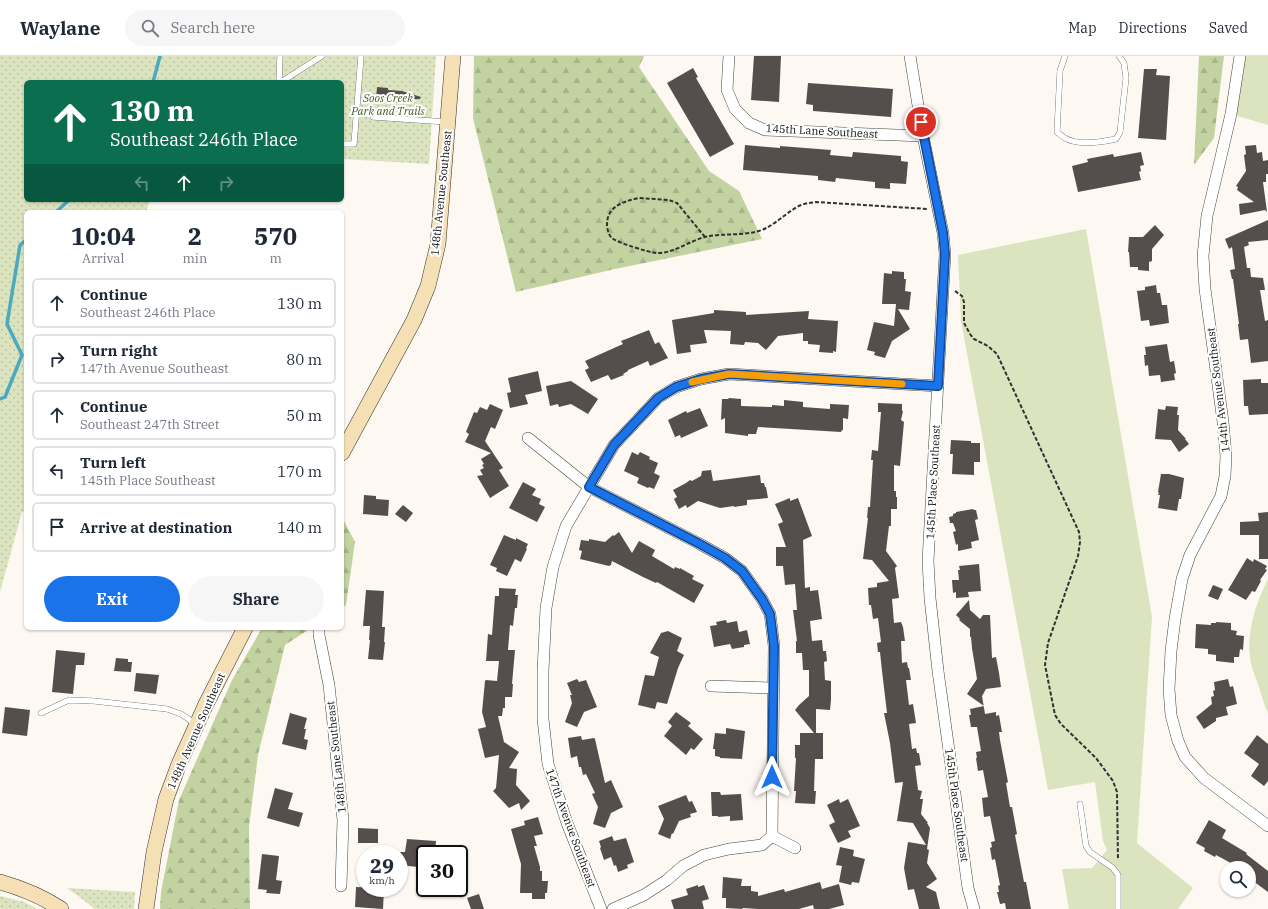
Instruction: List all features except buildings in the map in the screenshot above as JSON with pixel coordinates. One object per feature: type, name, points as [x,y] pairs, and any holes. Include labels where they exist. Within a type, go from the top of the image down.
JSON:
[{"type":"street","name":"148th Avenue Southeast","points":[[344,449],[414,320],[428,286],[438,244],[453,56]]},
{"type":"street","name":"145th Lane Southeast","points":[[729,56],[727,90],[735,109],[749,123],[765,130],[923,136]]},
{"type":"street","name":"145th Place Southeast","points":[[910,56],[923,136],[943,233],[945,254],[928,561],[930,598],[938,671],[968,888],[974,909]]},
{"type":"street","name":"144th Avenue Southeast","points":[[1240,56],[1231,114],[1206,216],[1203,256],[1205,289],[1223,422],[1226,456],[1225,476],[1221,496],[1188,561],[1182,579],[1171,651],[1169,689],[1171,716],[1178,741],[1185,757],[1204,778],[1268,826]]},
{"type":"street","name":"147th Avenue Southeast","points":[[601,909],[567,823],[548,764],[543,719],[543,670],[546,608],[553,567],[566,526],[614,445],[658,398],[676,387],[701,379],[729,374],[938,386]]},
{"type":"street","points":[[528,438],[589,487],[725,558],[742,571],[762,599],[770,614],[774,646],[772,836],[762,845],[729,849],[704,855],[683,866],[667,880],[644,895],[612,909]]},
{"type":"street","name":"148th Avenue Southeast","points":[[146,909],[161,816],[173,780],[206,704],[244,630]]},
{"type":"street","name":"148th Lane Southeast","points":[[319,630],[329,685],[343,820],[341,886]]},
{"type":"street","points":[[710,686],[773,688]]},
{"type":"street","points":[[772,836],[795,848]]},
{"type":"street","points":[[0,882],[35,895],[61,909]]},
{"type":"lane","points":[[280,56],[280,80]]},
{"type":"lane","points":[[283,80],[322,56]]},
{"type":"lane","points":[[344,144],[354,144],[361,56]]},
{"type":"lane","points":[[1065,56],[1060,70],[1057,132],[1065,139],[1076,142],[1099,143],[1116,139],[1120,132],[1126,78],[1124,63],[1119,56]]},
{"type":"lane","points":[[373,117],[448,122]]},
{"type":"lane","points":[[41,713],[69,700],[94,701],[167,709],[181,714],[197,724]]},
{"type":"lane","points":[[1080,804],[1086,846],[1090,852],[1113,868],[1118,875],[1118,909]]},
{"type":"path","points":[[705,237],[677,203],[669,200],[634,199],[611,210],[607,221],[608,231],[612,238],[622,243],[655,253],[667,252],[705,237],[760,231],[800,206],[816,202],[906,207],[922,210],[938,209]]},
{"type":"path","points":[[944,282],[962,296],[964,302],[964,323],[970,334],[974,339],[988,346],[997,354],[1080,532],[1078,556],[1048,643],[1045,665],[1055,715],[1061,724],[1096,758],[1113,781],[1117,792],[1118,875]]},
{"type":"green space","name":"Soos Creek Park and Trails","points":[[0,56],[436,56],[429,164],[344,159],[344,80],[24,80],[24,202],[149,202],[147,210],[24,210],[24,512],[22,512],[0,592]]},
{"type":"green space","points":[[474,56],[644,56],[639,67],[709,171],[739,191],[762,239],[615,269],[516,292],[473,118]]},
{"type":"green space","points":[[1199,56],[1224,56],[1214,138],[1194,165]]},
{"type":"green space","points":[[1240,56],[1268,56],[1268,125],[1231,114]]},
{"type":"green space","points":[[1086,229],[1152,617],[1137,843],[1193,888],[1178,909],[1069,909],[1062,869],[1092,868],[1107,850],[1103,841],[1095,782],[1048,790],[961,321],[958,255]]},
{"type":"green space","points":[[344,521],[355,542],[346,605],[344,606]]},
{"type":"green space","points":[[1268,579],[1268,714],[1252,668],[1249,647],[1253,617]]},
{"type":"green space","points":[[261,630],[308,630],[285,645],[258,755],[249,827],[250,909],[160,909],[161,892],[179,800],[232,680]]},
{"type":"green space","points":[[67,888],[135,892],[134,909],[95,909]]},
{"type":"green space","points":[[0,896],[24,902],[38,909],[0,909]]},
{"type":"waterway","points":[[154,80],[160,56]]},
{"type":"waterway","points":[[58,210],[67,202]]},
{"type":"waterway","points":[[0,399],[5,397],[22,355],[7,324],[20,245],[24,242]]},
{"type":"slow traffic","points":[[692,382],[729,374],[902,384]]},
{"type":"route","points":[[772,777],[774,646],[770,614],[762,599],[742,571],[725,558],[589,487],[614,445],[658,398],[676,387],[701,379],[729,374],[938,386],[945,254],[943,233],[921,122]]}]
